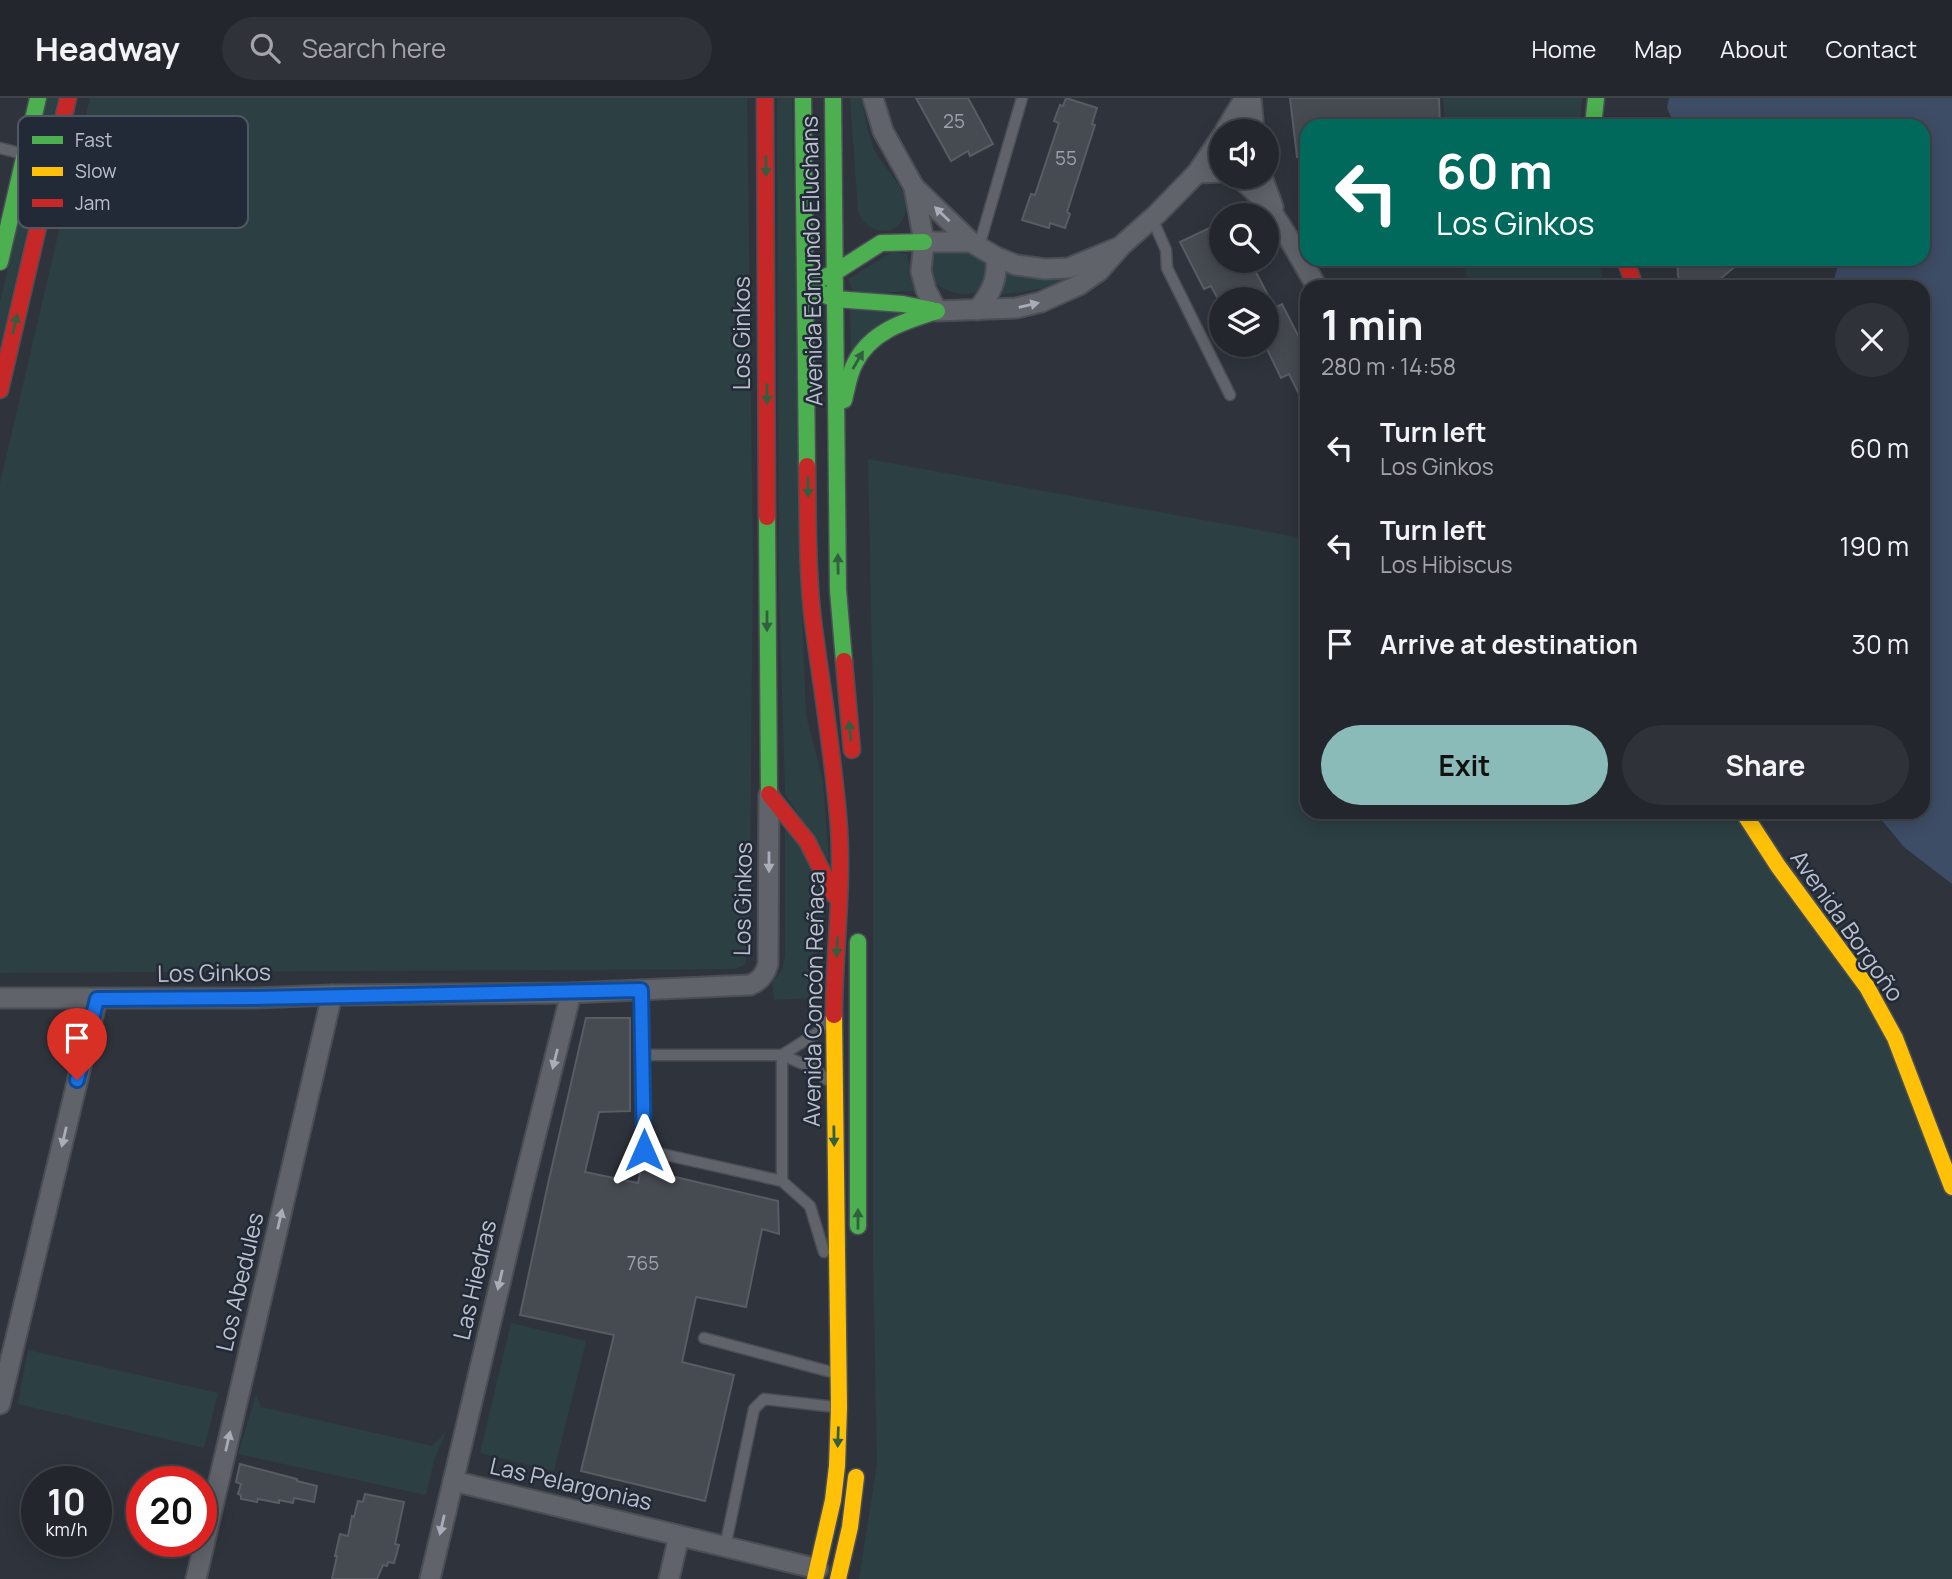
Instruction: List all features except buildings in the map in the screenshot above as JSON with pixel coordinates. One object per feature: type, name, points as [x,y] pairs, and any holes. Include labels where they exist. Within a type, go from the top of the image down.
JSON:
[{"type":"main road","points":[[34,116],[38,98]]},
{"type":"main road","points":[[64,116],[68,98]]},
{"type":"main road","name":"Los Ginkos","points":[[765,98],[769,794]]},
{"type":"main road","name":"Avenida Edmundo Eluchans","points":[[803,98],[807,419]]},
{"type":"main road","name":"Avenida Edmundo Eluchans","points":[[833,98],[836,424]]},
{"type":"main road","points":[[1594,119],[1596,98]]},
{"type":"main road","points":[[0,262],[18,184]]},
{"type":"main road","points":[[833,197],[858,228],[881,243]]},
{"type":"main road","points":[[0,390],[3,366],[36,228]]},
{"type":"main road","points":[[804,287],[834,273],[881,243],[924,242]]},
{"type":"main road","points":[[804,287],[835,299],[903,304],[937,311]]},
{"type":"main road","points":[[853,770],[838,590],[836,424],[856,362],[863,351],[891,326],[937,311]]},
{"type":"main road","name":"Avenida Concón Reñaca","points":[[807,419],[809,571],[839,831],[839,906],[834,994],[839,1407],[833,1500],[817,1574]]},
{"type":"main road","points":[[769,794],[807,841],[839,906]]},
{"type":"main road","name":"Avenida Borgoño","points":[[1747,819],[1867,987],[1895,1038],[1952,1187]]},
{"type":"main road","name":"Avenida Concón Reñaca","points":[[858,928],[858,1245]]},
{"type":"main road","points":[[838,1579],[850,1527],[858,1462]]},
{"type":"street","points":[[873,98],[883,131],[914,187],[975,244],[996,257],[1016,265],[1045,269],[1069,268],[1121,246]]},
{"type":"street","points":[[1232,119],[1245,98]]},
{"type":"street","points":[[1251,98],[1253,119]]},
{"type":"street","points":[[914,187],[924,242],[921,271],[937,311],[1016,308],[1041,302],[1079,285],[1100,271],[1121,246],[1197,173],[1209,155]]},
{"type":"street","points":[[1197,173],[1209,173]]},
{"type":"street","points":[[1252,189],[1263,203]]},
{"type":"street","points":[[1279,223],[1300,258]]},
{"type":"street","points":[[924,242],[975,244]]},
{"type":"street","points":[[977,310],[995,284],[996,257]]},
{"type":"street","name":"Los Ginkos","points":[[0,998],[251,998],[571,993],[750,985],[761,978],[768,964],[769,794]]},
{"type":"street","name":"Las Hiedras","points":[[430,1579],[571,993]]},
{"type":"street","name":"Los Abedules","points":[[196,1579],[332,995]]},
{"type":"street","points":[[0,1404],[97,999]]},
{"type":"street","name":"Las Pelargonias","points":[[453,1481],[725,1547],[817,1574]]},
{"type":"street","points":[[669,1579],[679,1536]]},
{"type":"lane","points":[[975,244],[1022,98]]},
{"type":"lane","points":[[0,148],[18,152]]},
{"type":"lane","points":[[1152,218],[1166,250],[1167,268],[1230,395]]},
{"type":"lane","points":[[641,990],[644,1150],[782,1181],[810,1206],[837,1287]]},
{"type":"lane","points":[[782,1055],[817,1033],[828,1015],[834,994]]},
{"type":"lane","points":[[643,1055],[782,1055],[815,1069],[857,1108]]},
{"type":"lane","points":[[782,1055],[782,1181]]},
{"type":"lane","points":[[704,1338],[839,1374]]},
{"type":"lane","points":[[725,1547],[754,1409],[764,1399],[839,1407]]},
{"type":"green space","points":[[47,98],[58,98],[54,116],[43,116]]},
{"type":"green space","points":[[90,98],[747,98],[753,557],[750,885],[745,964],[735,969],[0,973],[0,483],[60,228],[248,228],[248,116],[86,116]]},
{"type":"green space","points":[[777,98],[792,98],[801,588],[806,715],[823,782],[829,861],[785,794],[779,589]]},
{"type":"green space","points":[[850,98],[861,98],[875,151],[904,196],[906,208],[903,218],[892,229],[884,231],[869,226],[858,212]]},
{"type":"green space","points":[[1443,98],[1582,98],[1580,119],[1444,119]]},
{"type":"green space","points":[[18,224],[18,228],[28,228],[0,346],[0,302]]},
{"type":"green space","points":[[944,251],[969,254],[984,263],[989,268],[984,289],[970,294],[955,293],[929,278],[932,254]]},
{"type":"green space","points":[[892,252],[907,254],[916,291],[854,294],[848,279]]},
{"type":"green space","points":[[1004,266],[1072,276],[1051,287],[998,295]]},
{"type":"green space","points":[[1463,266],[1600,266],[1603,280],[1468,280]]},
{"type":"green space","points":[[850,308],[907,309],[851,354]]},
{"type":"green space","points":[[868,459],[1300,538],[1300,819],[1760,819],[1786,860],[1860,955],[1876,980],[1952,1161],[1952,1579],[859,1579],[877,1464],[873,1256],[873,705]]},
{"type":"green space","points":[[785,823],[828,892],[821,944],[814,963],[812,998],[774,1000],[772,983],[782,970],[785,956]]},
{"type":"green space","points":[[511,1323],[586,1341],[554,1471],[480,1453]]},
{"type":"green space","points":[[28,1350],[218,1393],[204,1448],[18,1404]]},
{"type":"green space","points":[[256,1395],[261,1407],[432,1446],[446,1432],[434,1460],[426,1495],[238,1454]]},
{"type":"water","points":[[1669,98],[1952,98],[1952,884],[1904,847],[1881,819],[1930,819],[1930,280],[1789,280],[1834,279],[1838,266],[1930,266],[1930,119],[1672,119],[1667,108]]},
{"type":"traffic: fast","points":[[34,116],[38,98]]},
{"type":"traffic: fast","points":[[803,98],[807,466]]},
{"type":"traffic: fast","points":[[833,98],[838,590],[844,661]]},
{"type":"traffic: fast","points":[[1594,119],[1596,98]]},
{"type":"traffic: fast","points":[[0,262],[18,184]]},
{"type":"traffic: fast","points":[[818,280],[881,243],[924,242]]},
{"type":"traffic: fast","points":[[818,292],[835,299],[903,304],[932,310]]},
{"type":"traffic: fast","points":[[844,400],[853,367],[870,343],[901,323],[937,311]]},
{"type":"traffic: fast","points":[[767,517],[769,794]]},
{"type":"traffic: fast","points":[[858,942],[858,1226]]},
{"type":"traffic: slow","points":[[1748,819],[1778,866],[1867,987],[1895,1038],[1952,1187]]},
{"type":"traffic: slow","points":[[815,1579],[833,1500],[839,1407],[834,1015]]},
{"type":"traffic: slow","points":[[838,1579],[850,1527],[856,1477]]},
{"type":"traffic: jam","points":[[64,116],[68,98]]},
{"type":"traffic: jam","points":[[765,98],[767,517]]},
{"type":"traffic: jam","points":[[0,390],[38,228]]},
{"type":"traffic: jam","points":[[1628,266],[1632,280]]},
{"type":"traffic: jam","points":[[807,466],[811,602],[839,828],[840,875],[834,1015]]},
{"type":"traffic: jam","points":[[844,661],[852,750]]},
{"type":"traffic: jam","points":[[769,794],[807,841],[834,895]]},
{"type":"route","points":[[77,1080],[97,999],[641,990],[644,1150]]}]
